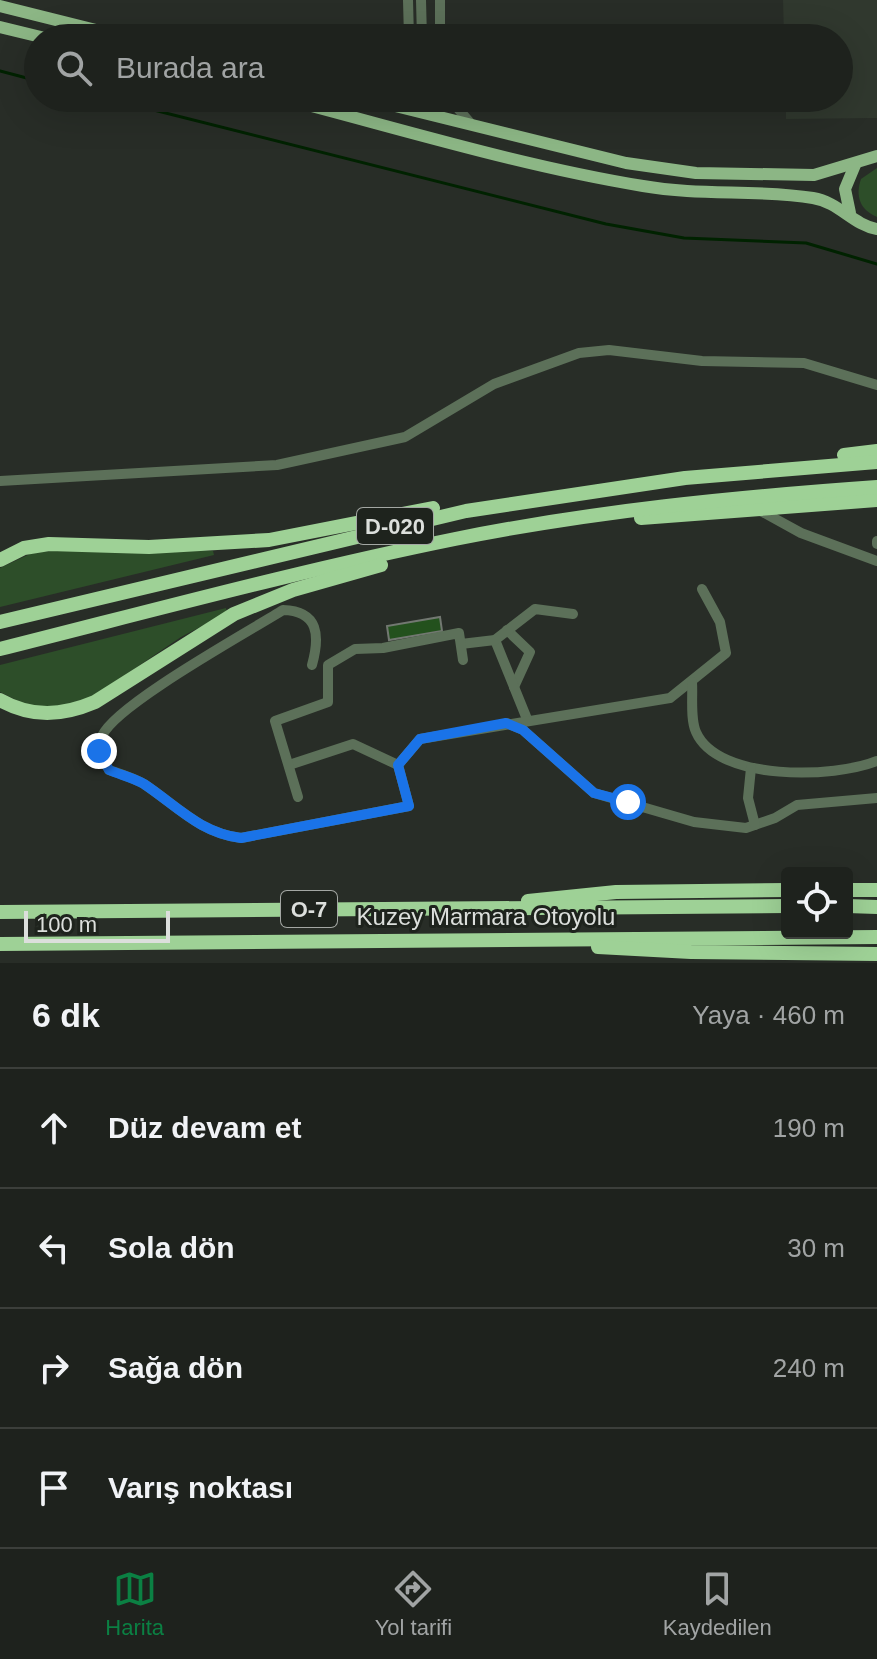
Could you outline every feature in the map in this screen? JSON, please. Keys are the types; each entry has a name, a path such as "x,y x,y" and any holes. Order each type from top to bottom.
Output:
{"highway":[{"path":"773,469 877,451"},
{"name":"D-020","path":"0,622 416,521 584,491 773,469 877,462"},
{"name":"D-020","path":"0,649 455,539 529,525 700,502 877,487"},
{"path":"0,560 24,548 49,544 149,547 269,540 456,504 584,491"},
{"path":"529,525 877,500"},
{"path":"0,700 33,713 74,711 95,702 234,614 293,590 395,561 455,539"},
{"path":"496,907 547,897 616,892 781,890"},
{"path":"853,890 877,890"},
{"name":"Kuzey Marmara Otoyolu","path":"0,912 781,906"},
{"path":"853,906 877,907"},
{"name":"Kuzey Marmara Otoyolu","path":"0,944 877,937"},
{"path":"522,939 691,952 877,954"}],"main road":[{"path":"0,6 73,24"},
{"path":"0,27 24,33"},
{"path":"338,112 617,181 706,194 811,197 850,213 864,225 877,229"},
{"path":"417,112 626,163 696,173 814,175 877,156"},
{"path":"850,213 845,189 855,165"}],"street":[{"path":"5,0 38,15"},
{"path":"408,0 409,24"},
{"path":"421,0 422,24"},
{"path":"440,0 441,24"},
{"path":"461,112 474,127"},
{"path":"0,481 291,462 405,437 494,384 579,353 609,350 702,361 804,363 877,385"},
{"path":"757,509 801,533 877,561"},
{"path":"398,765 420,739 527,719 670,698 726,653 720,622 702,589"},
{"path":"461,644 495,640 535,609 573,614"},
{"path":"289,765 353,744 398,765 409,806 241,838 218,835 186,817 142,782 109,770 99,751 102,734 129,707 283,610 300,610 316,630 312,665"},
{"path":"507,630 530,652 514,687"},
{"path":"298,797 275,721 328,702 328,665 355,649 383,648 459,633 463,660"},
{"path":"495,640 527,719"},
{"path":"692,682 696,732 712,751 751,768 811,774 877,761"},
{"path":"506,723 523,730 594,793 694,822 746,828 806,803 877,798"},
{"path":"751,768 748,798 755,825"}],"shaded area":[{"path":"783,0 877,0 877,118 786,119 786,112 853,112 853,24 784,24"}],"green space":[{"path":"877,168 877,217 860,202 859,191 861,179"},
{"path":"60,550 213,551 214,555 0,607 0,568 32,553"},
{"path":"226,608 227,613 181,637 87,701 65,709 35,709 0,692 0,665"}],"building":[{"path":"440,617 442,631 389,640 387,626"}],"waterway":[{"path":"0,71 24,77"},
{"path":"162,112 606,224 684,238 806,243 877,264"}],"route":[{"path":"99,751 109,770 142,782 186,817 218,835 241,838 409,806 398,765 420,739 506,723 523,730 594,793 628,802"}]}
